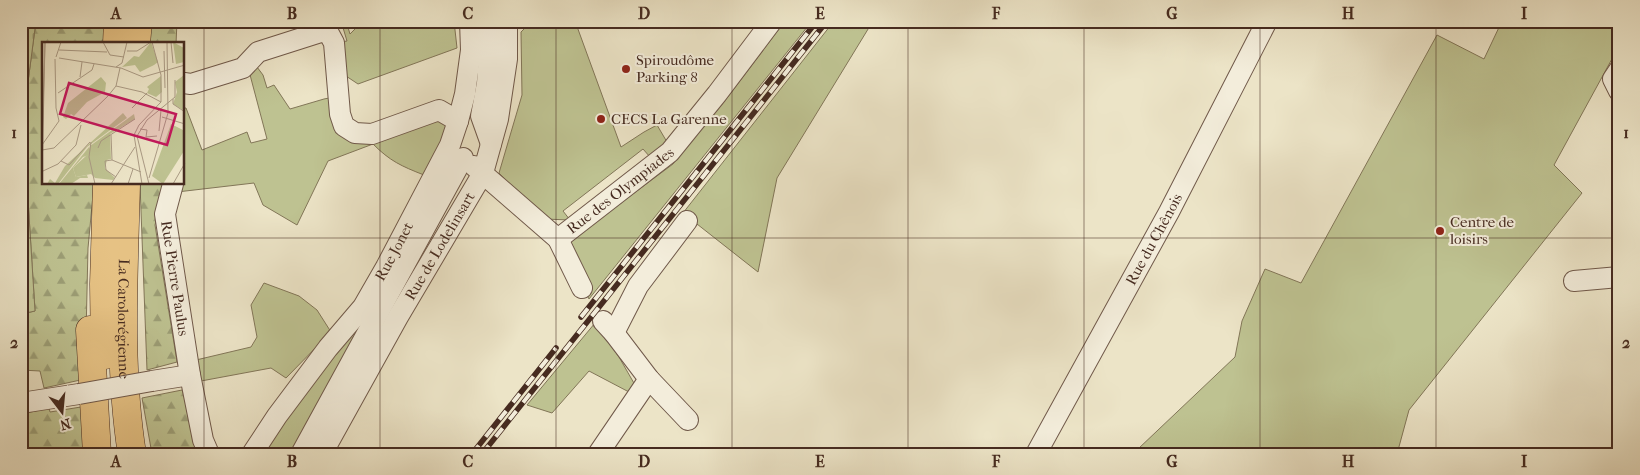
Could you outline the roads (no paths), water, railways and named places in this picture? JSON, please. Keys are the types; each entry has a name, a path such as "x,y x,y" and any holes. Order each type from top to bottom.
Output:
{"highway":[{"path":"116,42 118,21"},
{"path":"136,42 138,21"},
{"name":"La Carolorégienne","path":"107,185 104,284 106,372 128,451"},
{"name":"La Carolorégienne","path":"126,185 124,370 128,451"},
{"path":"97,454 90,321 104,284"}],"street":[{"name":"Rue Jonet","path":"252,454 277,416 328,348 363,307 456,151 458,121 465,94 471,50 470,21"},
{"path":"488,21 490,41 487,83 481,116 491,144"},
{"name":"Rue de Lodelinsart","path":"322,454 398,317 483,173 498,119 507,59 507,21"},
{"name":"Rue des Olympiades","path":"558,238 670,152 772,21"},
{"name":"Rue du Chênois","path":"1036,454 1169,212 1267,21"},
{"path":"185,83 191,84 243,68 258,52 327,30 334,43 340,114 344,126 355,133 372,134 439,110 458,121"},
{"path":"1619,70 1613,79 1619,91"},
{"path":"456,151 558,238 582,288"},
{"name":"Rue de Lodelinsart","path":"301,454 456,151"},
{"name":"Rue Pierre Paulus","path":"173,185 165,214 190,375 203,440 209,454"},
{"path":"687,221 609,327 649,379 688,420"},
{"path":"1574,281 1619,276"},
{"path":"21,403 190,375"},
{"path":"598,454 649,379"}],"railway":[{"path":"581,317 817,21"},
{"path":"482,454 827,21"},
{"path":"472,454 556,348"}],"place":[{"name":"Spiroudôme Parking 8","path":"626,69"},
{"name":"CECS La Garenne","path":"601,119"},
{"name":"Centre de loisirs","path":"1440,231"}]}
